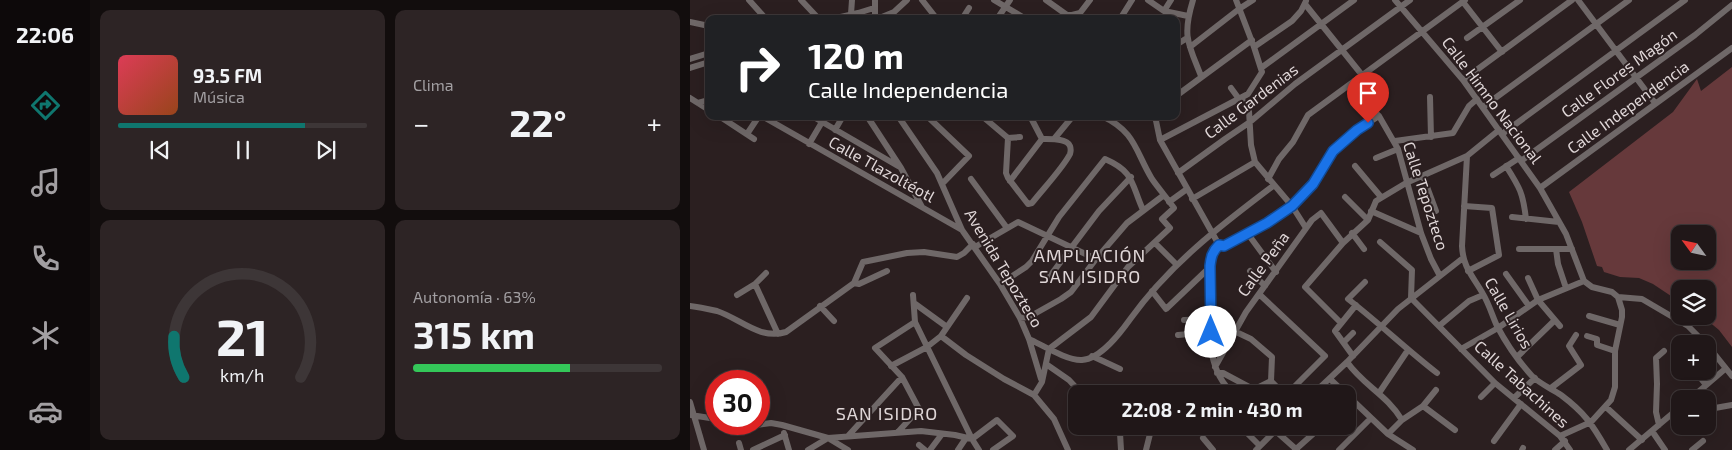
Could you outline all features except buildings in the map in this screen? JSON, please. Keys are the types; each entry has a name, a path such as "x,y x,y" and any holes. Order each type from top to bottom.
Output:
{"street":[{"path":"749,0 762,15"},
{"path":"801,0 815,15"},
{"path":"852,0 855,13 858,15"},
{"path":"874,0 875,15"},
{"path":"886,15 894,12 907,0"},
{"path":"922,0 934,15"},
{"path":"994,0 1019,15"},
{"path":"999,15 1010,0"},
{"path":"1076,15 1080,13 1090,0"},
{"path":"1123,15 1132,0"},
{"path":"1148,0 1164,11 1188,16"},
{"path":"1164,11 1171,0"},
{"path":"1193,0 1188,16 1187,38 1201,76"},
{"path":"1236,0 1261,70"},
{"path":"1190,46 1239,8 1253,0"},
{"path":"1160,140 1248,94 1261,70 1354,0"},
{"name":"Calle Himno Nacional","path":"1395,0 1463,80 1540,188 1572,249 1584,281"},
{"name":"Calle Gardenias","path":"1178,174 1250,122 1295,84 1410,0"},
{"path":"1467,38 1520,0"},
{"path":"1463,80 1572,0"},
{"path":"1578,0 1655,103"},
{"path":"1483,107 1628,0"},
{"path":"1341,323 1306,287 1352,233 1368,220 1370,211 1376,201 1406,183 1467,156 1685,0"},
{"path":"1049,1 1066,15"},
{"path":"1268,179 1293,142 1308,115 1464,1 1502,52"},
{"path":"1180,93 1201,76 1292,21 1306,2 1362,75"},
{"name":"Calle Flores Magón","path":"1493,175 1506,166 1520,160 1695,35 1732,5"},
{"path":"847,15 874,8"},
{"path":"965,15 969,8"},
{"path":"690,22 705,25"},
{"path":"1180,42 1187,38"},
{"name":"Calle Independencia","path":"1540,188 1732,48"},
{"path":"690,58 705,54"},
{"path":"690,68 705,63"},
{"name":"Calle Tepozteco","path":"1362,75 1366,80 1363,101 1379,116 1398,149 1421,233 1440,276"},
{"path":"1231,88 1249,111 1251,146 1255,162 1273,186 1292,206 1306,228"},
{"path":"1430,97 1431,137"},
{"path":"690,98 705,107"},
{"path":"1394,141 1453,133 1469,106 1477,99"},
{"path":"698,103 705,101"},
{"path":"1219,245 1224,246 1248,234 1292,206 1313,184 1333,151 1357,130 1379,116"},
{"path":"725,120 754,139"},
{"name":"Calle Tlazoltéotl","path":"747,134 757,120"},
{"name":"Calle Tlazoltéotl","path":"767,120 962,230"},
{"path":"819,120 901,168"},
{"path":"835,130 841,120"},
{"path":"870,120 901,168 922,207"},
{"name":"Avenida Tepozteco","path":"901,120 936,173 962,230 1000,284 1020,318 1030,341 1048,355"},
{"path":"931,120 970,156 942,184"},
{"path":"987,120 1008,138 1020,137"},
{"path":"1032,120 1042,139"},
{"path":"1054,139 1070,120"},
{"path":"1034,395 1042,382 1048,355 1091,317 1127,269 1170,228 1162,219 1174,208 1153,180 1132,140 1122,128 1109,120"},
{"path":"1156,120 1160,140 1219,245"},
{"path":"809,144 822,122"},
{"path":"1008,138 1006,173 1025,202 1032,203 1070,154 1071,149 1069,144 1054,139 1042,139"},
{"path":"1010,181 1042,139"},
{"path":"1376,158 1398,149"},
{"name":"Calle Lirios","path":"1467,156 1463,258 1468,271 1483,295 1498,328 1517,357 1534,378 1575,406 1591,422 1607,450"},
{"path":"1000,284 1026,267 1038,253 1046,236 1078,191 1105,159 1124,169 1131,177 1143,210"},
{"path":"1192,199 1255,162"},
{"path":"1355,166 1382,197"},
{"path":"1506,166 1521,190 1524,198 1526,219"},
{"path":"1423,176 1436,211"},
{"path":"1047,280 1093,219 1131,177"},
{"path":"972,179 1007,228"},
{"path":"1048,355 1082,360 1108,346 1152,291 1177,265 1212,232 1273,186"},
{"path":"1169,202 1187,189"},
{"path":"1020,318 1029,317 1071,292 1127,223 1164,195"},
{"path":"1344,197 1368,220"},
{"path":"1464,206 1492,208 1499,255 1468,271"},
{"path":"1370,211 1421,233"},
{"name":"Calle Peña","path":"1216,370 1234,331 1306,228 1321,213 1343,243"},
{"path":"1512,217 1559,222"},
{"path":"690,306 718,312 764,334 786,332 854,283 863,262 916,252 957,257 1018,222 1096,259"},
{"path":"1352,233 1364,249"},
{"path":"1248,234 1276,272"},
{"path":"1380,242 1412,270 1411,298"},
{"path":"1155,243 1177,265"},
{"path":"1219,245 1211,256 1210,266 1211,332 1216,370 1226,385"},
{"path":"1519,249 1572,249"},
{"path":"1556,249 1558,264 1566,288"},
{"path":"1323,385 1411,298 1463,258"},
{"path":"1152,291 1166,309 1210,266"},
{"path":"854,283 859,284 887,271"},
{"path":"1250,271 1265,286"},
{"path":"737,294 755,284 766,273"},
{"path":"1506,274 1529,306"},
{"path":"1528,278 1538,300 1560,326"},
{"path":"1461,349 1498,328 1538,300 1584,281 1592,287 1612,292 1618,297 1622,310 1615,352 1615,387 1611,400 1591,422 1563,439 1555,450"},
{"path":"1365,282 1348,299 1382,325 1408,350 1437,373"},
{"path":"755,284 778,334"},
{"path":"1259,294 1325,356 1295,385"},
{"path":"913,295 915,322 969,438 979,450"},
{"path":"1439,326 1456,310 1483,295"},
{"path":"1618,297 1642,299 1688,326 1699,335"},
{"path":"891,366 927,347 941,336 967,298"},
{"name":"Calle Tabachines","path":"1411,298 1494,383 1563,439 1570,450"},
{"path":"914,303 947,327"},
{"path":"1353,356 1335,331 1356,305"},
{"path":"820,306 834,321"},
{"path":"1589,316 1620,326"},
{"path":"1184,320 1212,319"},
{"path":"1517,357 1555,320"},
{"path":"898,432 919,409 902,377 874,348 915,322"},
{"path":"1234,331 1251,339 1272,357 1271,381"},
{"path":"1178,335 1211,332"},
{"path":"1344,342 1353,333"},
{"path":"1551,388 1581,364 1569,346 1576,335"},
{"path":"941,336 966,355 1034,395 1054,419 1068,450"},
{"path":"1587,336 1597,339 1597,345 1615,352"},
{"path":"1030,341 1042,382"},
{"path":"1379,393 1408,350"},
{"path":"1659,425 1656,412 1656,358 1664,352"},
{"path":"1048,355 1074,385"},
{"path":"1092,356 1120,369"},
{"path":"1716,357 1732,376"},
{"path":"1347,362 1361,380 1389,402 1402,420"},
{"path":"1700,390 1725,369"},
{"path":"1216,370 1251,388 1256,388 1271,381"},
{"path":"848,436 902,377"},
{"path":"1514,398 1534,378"},
{"path":"1330,379 1336,385"},
{"path":"1702,380 1706,385"},
{"path":"1271,381 1276,385"},
{"path":"1481,397 1494,383"},
{"path":"1388,434 1402,420 1423,406 1436,390"},
{"path":"690,402 692,415 704,450"},
{"path":"1356,404 1388,434 1413,450"},
{"path":"1494,441 1521,404"},
{"path":"1716,408 1732,405"},
{"path":"1423,406 1454,430"},
{"path":"1606,407 1642,440"},
{"path":"692,415 705,417"},
{"path":"1629,450 1671,415"},
{"path":"1339,450 1371,418"},
{"path":"958,450 969,438 997,420 1012,436 993,450"},
{"path":"770,423 828,438 848,450"},
{"path":"782,425 789,450"},
{"path":"812,449 828,438 898,432 921,431 969,438"},
{"path":"1652,431 1666,450"},
{"path":"930,450 942,434"},
{"path":"753,450 785,435"},
{"path":"1120,435 1121,450"},
{"path":"1146,450 1150,435"},
{"path":"1249,435 1261,446 1270,435"},
{"path":"1282,435 1296,450 1312,435"},
{"path":"1203,438 1213,450"},
{"path":"1692,450 1703,441"}],"shaded area":[{"path":"1732,67 1732,347 1713,325 1716,325 1716,280 1671,280 1671,296 1653,284 1639,278 1620,277 1604,272 1602,267 1597,266 1582,222 1569,192 1673,112 1697,79 1701,91"}],"district":[{"name":"AMPLIACIÓN SAN ISIDRO","path":"1090,266"},
{"name":"SAN ISIDRO","path":"887,414"}],"route":[{"path":"1211,332 1210,266 1214,250 1219,245 1224,246 1248,234 1292,206 1313,184 1333,151 1368,123"}]}
